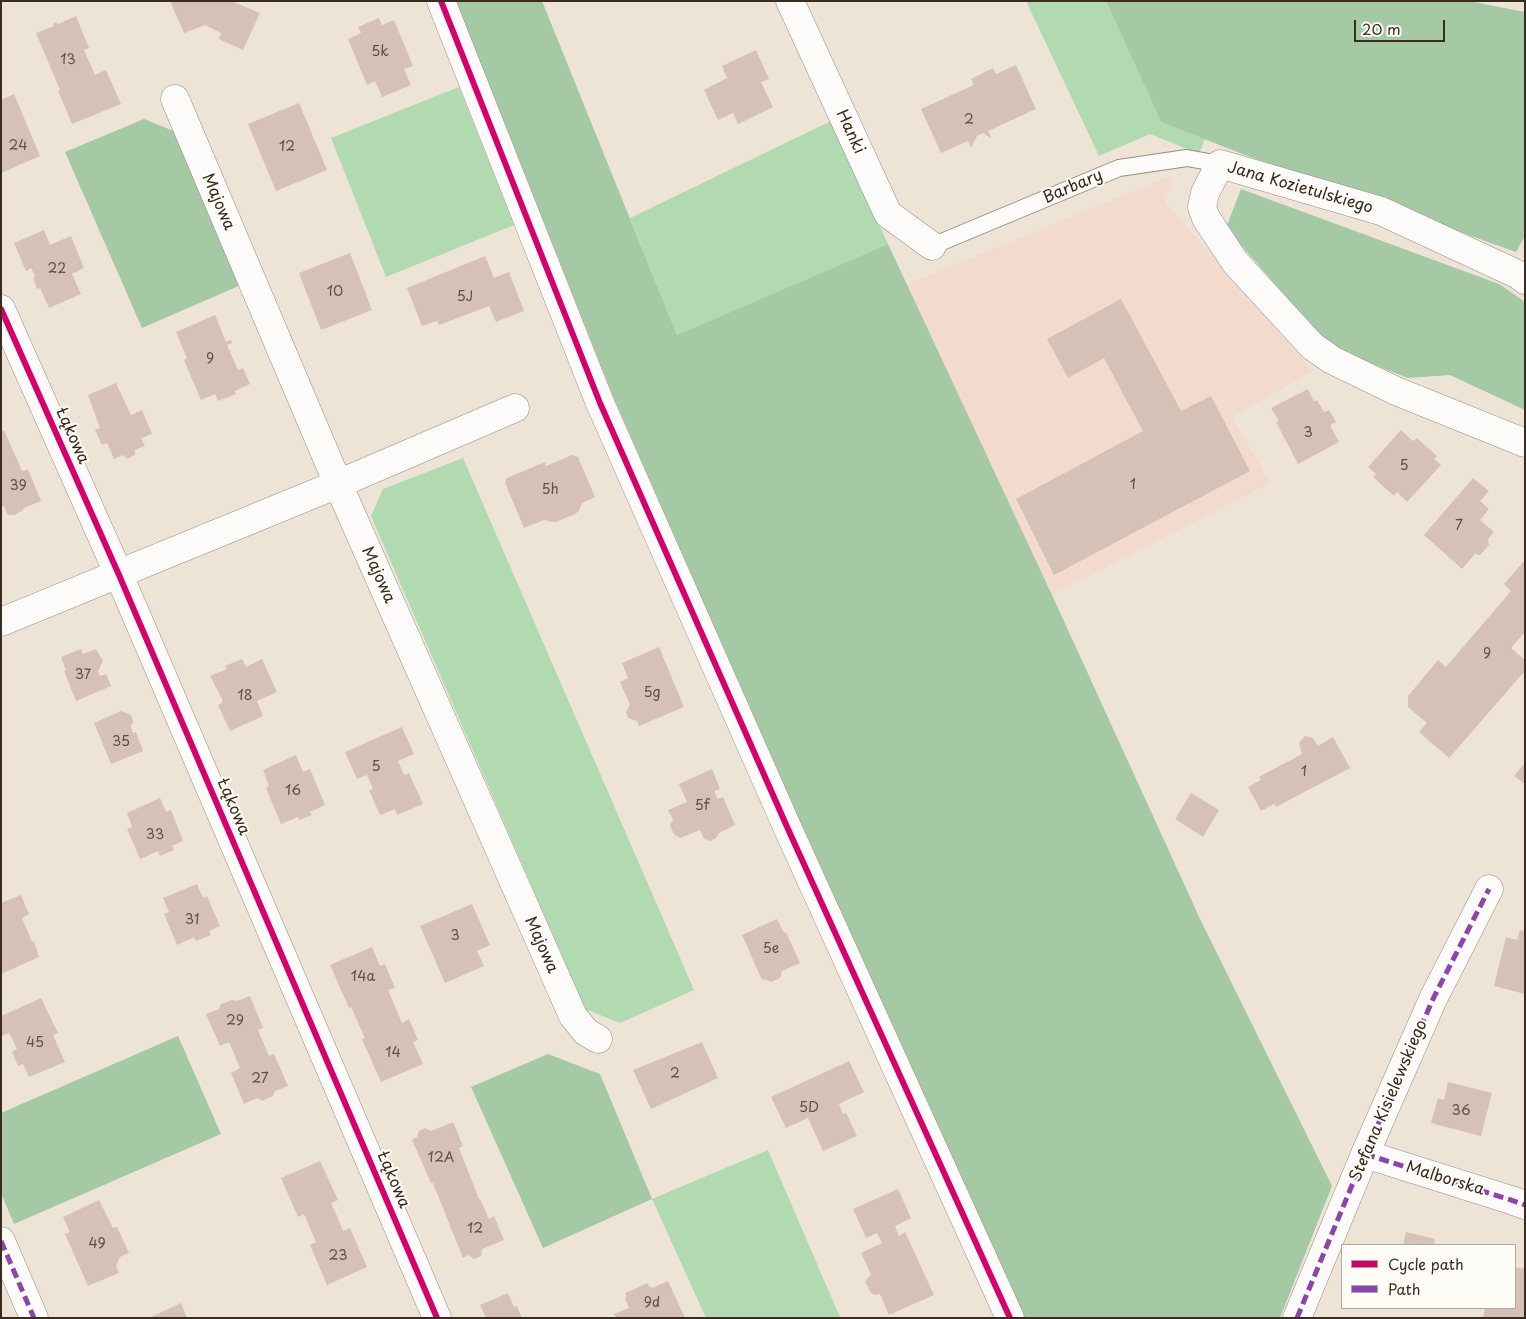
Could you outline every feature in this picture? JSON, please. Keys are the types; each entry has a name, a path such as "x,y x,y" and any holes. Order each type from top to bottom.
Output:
{"street":[{"path":"441,1 600,403 784,820 1010,1318"},
{"name":"Hanki","path":"790,1 888,214 932,246"},
{"name":"Majowa","path":"175,99 338,484 572,1016 586,1032 598,1039"},
{"name":"Jana Kozietulskiego","path":"1525,280 1381,211 1220,164 1204,193 1202,207 1206,218 1235,262 1312,346 1332,360 1396,392 1525,444"},
{"name":"Łąkowa","path":"1,309 118,575 437,1318"},
{"path":"1,622 338,484 516,408"},
{"name":"Stefana Kisielewskiego","path":"1297,1318 1365,1154 1433,999 1489,889"},
{"name":"Malborska","path":"1365,1154 1525,1205"},
{"path":"1,1241 34,1318"}],"lane":[{"name":"Barbary","path":"932,246 1119,168 1187,158 1220,164"}],"shaded area":[{"path":"1173,175 1165,202 1313,371 1232,417 1270,483 1052,595 906,285"}],"green space":[{"path":"456,1 542,1 677,335 888,244 1052,595 1201,921 1332,1186 1280,1318 1024,1318 811,849 613,396"},
{"path":"1026,1 1106,1 1161,122 1205,139 1199,154 1150,134 1099,156"},
{"path":"1106,1 1469,1 1525,12 1525,236 1516,252 1245,155 1161,122"},
{"path":"459,87 514,225 386,277 331,138"},
{"path":"144,119 176,132 241,285 142,328 65,152"},
{"path":"831,121 888,244 677,335 630,218"},
{"path":"1241,189 1499,284 1525,302 1525,410 1450,375 1408,378 1331,348 1226,228"},
{"path":"463,458 694,990 620,1023 585,1009 371,516 383,489"},
{"path":"178,1036 221,1134 14,1224 1,1193 1,1113"},
{"path":"548,1054 600,1074 652,1199 543,1248 471,1087"},
{"path":"768,1150 841,1318 706,1318 652,1199"}],"building":[{"path":"170,1 231,1 260,13 243,50 219,39 221,33 205,25 184,33"},
{"path":"76,16 89,48 84,50 95,75 106,70 121,104 72,124 36,33 54,26 53,24 57,22 58,24"},
{"path":"379,18 382,25 394,20 413,66 404,69 411,85 382,97 375,81 367,85 348,39 361,33 358,27"},
{"path":"756,50 769,79 761,82 773,107 738,124 733,113 718,120 704,90 727,78 722,66"},
{"path":"1016,65 1036,109 988,131 992,139 983,133 977,136 971,148 968,141 941,153 921,109 974,85 971,79 993,68 996,74"},
{"path":"14,94 40,156 1,173 1,100"},
{"path":"299,103 327,170 276,191 248,124"},
{"path":"44,230 50,245 71,236 84,268 72,274 81,294 49,308 40,288 37,289 33,278 35,276 31,268 26,271 14,243"},
{"path":"350,253 372,310 321,330 299,273"},
{"path":"485,256 494,278 509,272 524,311 496,322 489,306 439,325 437,321 422,326 407,288"},
{"path":"1121,299 1181,411 1211,396 1250,471 1054,575 1016,499 1143,431 1104,358 1068,378 1047,339"},
{"path":"215,315 226,342 231,340 232,343 227,345 238,370 243,368 250,384 235,391 236,394 218,401 215,394 201,400 184,360 187,358 176,332"},
{"path":"116,383 131,415 142,410 152,434 141,438 145,446 135,450 135,455 127,459 123,455 114,459 107,443 102,445 95,430 100,428 88,395"},
{"path":"1308,389 1314,402 1317,400 1324,412 1329,410 1336,422 1330,425 1339,442 1298,464 1276,422 1279,421 1271,408"},
{"path":"4,430 22,471 28,469 41,501 24,508 14,515 8,515 4,506 1,507 1,432"},
{"path":"1401,430 1413,441 1417,438 1437,456 1434,459 1441,465 1407,502 1397,492 1394,496 1373,477 1376,474 1368,467"},
{"path":"572,455 578,457 595,497 582,503 579,511 575,514 556,522 544,520 524,528 505,483 507,478 545,462 546,466"},
{"path":"1473,478 1489,491 1480,501 1489,509 1480,520 1494,532 1488,539 1489,545 1480,555 1475,554 1462,569 1424,535"},
{"path":"1525,560 1525,632 1511,648 1525,660 1525,671 1449,758 1419,732 1427,723 1408,707 1408,696 1438,660 1446,667 1511,591 1504,584"},
{"path":"659,647 684,707 639,726 637,721 628,718 626,712 630,705 620,682 628,678 622,663"},
{"path":"81,649 83,654 96,649 103,661 98,671 100,676 106,674 111,686 76,701 64,671 66,670 61,657"},
{"path":"242,659 246,667 262,659 277,692 257,701 263,716 230,731 218,705 222,703 222,699 210,676 227,669 225,666"},
{"path":"121,711 131,715 133,721 132,725 130,725 133,733 136,732 143,751 111,764 94,723"},
{"path":"402,727 414,754 398,761 404,775 409,773 423,804 397,815 395,809 380,815 369,790 373,789 367,775 357,779 345,752"},
{"path":"1305,736 1313,738 1318,746 1333,737 1350,768 1276,807 1274,804 1261,811 1248,787 1261,780 1259,777 1302,754 1299,743"},
{"path":"296,755 303,772 310,769 325,805 310,812 312,815 299,820 298,817 281,824 266,788 269,786 263,770"},
{"path":"1525,763 1525,784 1514,776"},
{"path":"712,769 720,789 714,791 718,799 723,797 735,825 719,833 716,838 710,841 704,839 700,830 680,838 674,834 670,826 673,819 668,810 687,802 679,784"},
{"path":"1191,793 1219,810 1203,837 1175,819"},
{"path":"160,798 166,812 171,810 183,841 172,846 174,850 160,856 158,851 140,859 127,829 132,827 127,813"},
{"path":"197,884 203,898 207,896 220,926 209,931 211,935 196,941 194,937 177,945 164,914 169,912 163,898"},
{"path":"21,895 29,914 22,918 32,942 34,941 39,957 1,974 1,903"},
{"path":"472,904 490,945 477,951 484,966 445,983 420,926"},
{"path":"777,919 784,933 786,932 800,963 782,971 780,978 771,982 765,979 762,980 742,935"},
{"path":"1520,930 1525,931 1525,994 1494,986 1506,937 1517,940"},
{"path":"372,947 380,966 385,964 395,988 388,990 402,1023 409,1019 418,1040 413,1042 423,1064 381,1082 362,1039 365,1038 330,965"},
{"path":"250,996 263,1028 258,1030 269,1056 274,1054 288,1086 275,1091 273,1096 262,1101 257,1098 244,1104 231,1073 240,1068 229,1042 220,1046 206,1014 219,1009 221,1004"},
{"path":"41,998 58,1033 53,1035 65,1062 29,1077 23,1064 18,1066 12,1052 17,1049 9,1033 1,1036 1,1016"},
{"path":"702,1042 718,1078 651,1109 633,1070"},
{"path":"849,1061 864,1092 839,1104 843,1114 846,1113 857,1136 823,1151 808,1118 786,1128 771,1097"},
{"path":"1448,1082 1492,1093 1481,1136 1431,1123 1438,1098 1444,1100"},
{"path":"453,1122 463,1146 459,1148 479,1199 489,1219 494,1216 504,1240 482,1249 481,1256 474,1259 468,1255 463,1258 433,1183 431,1183 412,1140 417,1137 419,1131 425,1128 431,1131"},
{"path":"320,1161 338,1200 331,1203 343,1231 350,1228 367,1267 327,1285 310,1245 316,1242 304,1214 298,1217 281,1178"},
{"path":"898,1189 911,1218 895,1226 899,1236 905,1232 934,1295 889,1315 880,1294 871,1293 865,1282 871,1274 861,1253 882,1243 877,1233 866,1238 853,1209"},
{"path":"99,1200 113,1228 117,1227 129,1253 120,1257 116,1266 119,1273 88,1286 65,1234 70,1232 63,1217"},
{"path":"1406,1232 1435,1239 1434,1244 1403,1244"},
{"path":"1516,1267 1525,1269 1525,1318 1483,1318 1485,1309 1516,1309"},
{"path":"668,1281 685,1318 616,1318 614,1314 629,1308 625,1293 648,1283 649,1287 651,1286 652,1288"},
{"path":"508,1293 514,1307 517,1306 522,1318 486,1318 480,1305"},
{"path":"181,1303 187,1318 149,1318"}],"marked path":[{"path":"1297,1318 1365,1154 1433,999 1489,889"},
{"path":"1365,1154 1525,1205"},
{"path":"1,1241 34,1318"}],"cycle path":[{"path":"441,1 600,403 788,829 1010,1318"},
{"path":"1,309 119,575 437,1318"}]}
